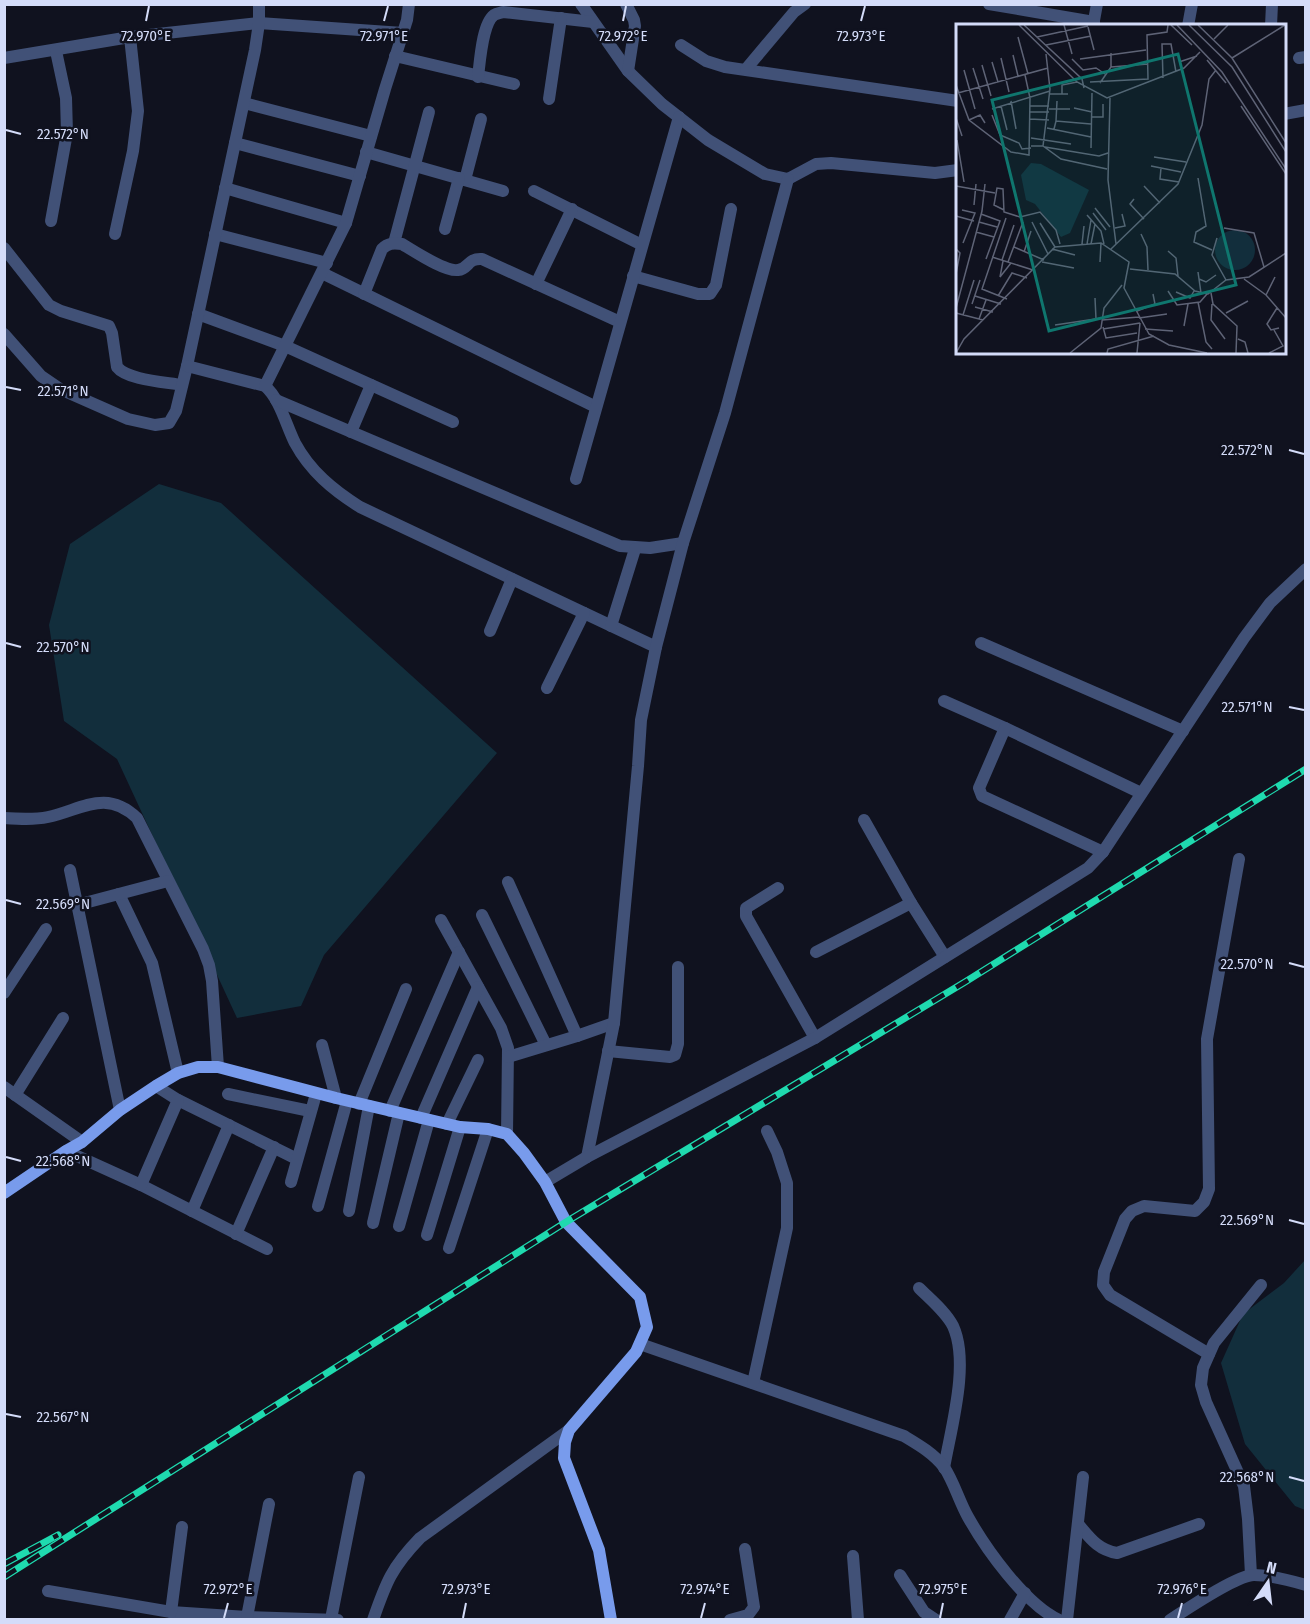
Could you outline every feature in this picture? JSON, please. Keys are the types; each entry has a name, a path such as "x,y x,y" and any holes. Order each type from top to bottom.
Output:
{"street":[{"path":"4,334 41,376 60,389 128,419 155,425 169,423 176,411 187,366 244,102 259,23 259,4"},
{"path":"265,386 346,223 403,33 409,4"},
{"path":"581,4 628,71 662,104 708,140 765,174 788,179 816,164 935,173 956,170"},
{"path":"626,4 635,26 628,71"},
{"path":"746,69 790,8 805,4"},
{"path":"989,4 1094,24 1096,4"},
{"path":"1188,24 1192,4"},
{"path":"1271,24 1272,4"},
{"path":"478,76 485,31 494,15 503,12 593,22"},
{"path":"549,99 561,18"},
{"path":"4,58 130,37 259,23 403,33"},
{"path":"115,234 133,151 138,111 130,37"},
{"path":"681,45 706,61 725,67 956,100"},
{"path":"51,221 67,133 66,98 56,51"},
{"path":"395,56 514,84"},
{"path":"244,102 371,136"},
{"path":"1286,114 1305,110"},
{"path":"394,243 429,112"},
{"path":"576,479 678,117"},
{"path":"445,229 481,119"},
{"path":"235,143 360,176"},
{"path":"366,152 503,190"},
{"path":"587,1157 614,1023 638,766 639,733 656,647 683,543 725,413 788,179"},
{"path":"225,188 346,223"},
{"path":"534,191 642,245"},
{"path":"633,276 698,294 710,294 716,285 731,209"},
{"path":"536,284 572,210"},
{"path":"215,234 324,268 364,294 596,407"},
{"path":"364,294 382,249 387,244 394,243 402,244 456,271 475,258 482,259 620,322"},
{"path":"4,248 49,305 109,326 120,372 182,385"},
{"path":"198,314 285,346 453,422"},
{"path":"187,366 265,386 273,392 296,444 311,468 339,494 360,507 656,647"},
{"path":"351,432 371,385"},
{"path":"276,400 620,546 635,549 683,543"},
{"path":"611,626 635,549"},
{"path":"545,1182 587,1157 815,1038 1088,868 1103,852 1244,638 1270,603 1305,569"},
{"path":"490,631 512,579"},
{"path":"548,688 584,613"},
{"path":"981,644 1182,731"},
{"path":"944,701 1141,793"},
{"path":"1005,728 979,788 982,796 1103,852"},
{"path":"4,818 48,817 86,804 102,803 128,809 137,818 209,965 218,1067"},
{"path":"864,820 945,957"},
{"path":"1209,1354 1110,1295 1103,1285 1104,1272 1125,1219 1132,1211 1144,1206 1195,1211 1204,1202 1209,1189 1207,1039 1239,859"},
{"path":"70,870 120,1110"},
{"path":"77,905 168,881"},
{"path":"508,882 577,1036"},
{"path":"778,888 746,908 746,916 815,1038"},
{"path":"119,894 152,963 178,1073"},
{"path":"816,952 911,903"},
{"path":"482,915 546,1045"},
{"path":"441,920 501,1028 508,1048 507,1134"},
{"path":"4,993 46,929"},
{"path":"373,1222 395,1112 459,952"},
{"path":"608,1051 670,1057 675,1055 678,1044 678,968"},
{"path":"399,1226 425,1119 478,987"},
{"path":"318,1206 353,1102 406,989"},
{"path":"15,1095 63,1018"},
{"path":"508,1057 614,1023"},
{"path":"322,1045 353,1102 349,1211"},
{"path":"447,1124 478,1060"},
{"path":"4,1193 66,1150 82,1142 120,1110 156,1086 178,1073 198,1067 218,1067 316,1094 460,1127 488,1129 507,1134 524,1153 545,1182 566,1222 640,1297 646,1327 636,1352 569,1430 420,1538 401,1558 387,1581 373,1620"},
{"path":"156,1086 178,1100 297,1159"},
{"path":"4,1088 82,1142"},
{"path":"228,1094 310,1111"},
{"path":"291,1182 316,1094"},
{"path":"141,1185 178,1100"},
{"path":"192,1211 229,1125"},
{"path":"427,1235 460,1127"},
{"path":"448,1248 488,1129"},
{"path":"753,1383 787,1228 789,1206 787,1183 767,1131"},
{"path":"236,1234 274,1147"},
{"path":"66,1150 141,1185 267,1250"},
{"path":"1251,1575 1244,1486 1206,1402 1201,1385 1203,1368 1214,1343 1261,1285"},
{"path":"919,1288 952,1324 960,1346 961,1365 944,1468"},
{"path":"640,1344 904,1436 928,1450 944,1468 968,1518 1000,1564 1025,1593 1059,1620"},
{"path":"569,1430 564,1442 564,1458 599,1550 611,1620"},
{"path":"331,1619 359,1477"},
{"path":"1067,1620 1083,1477"},
{"path":"247,1617 269,1504"},
{"path":"1078,1524 1098,1547 1117,1553 1199,1524"},
{"path":"171,1611 182,1527"},
{"path":"730,1620 748,1616 754,1607 745,1549"},
{"path":"853,1556 858,1620"},
{"path":"900,1575 924,1612 936,1620"},
{"path":"1170,1620 1230,1584 1251,1575 1305,1585"},
{"path":"48,1591 171,1611 247,1617 338,1620"},
{"path":"1010,1620 1025,1593"}],"water":[{"path":"159,484 221,503 497,753 324,955 301,1006 237,1018 117,759 64,721 49,625 70,544"},
{"path":"1305,1260 1305,1510 1295,1506 1245,1444 1221,1363 1243,1314 1284,1283"}],"railway":[{"path":"4,1577 566,1222 965,982 1306,769"},
{"path":"4,1564 58,1535"}]}
